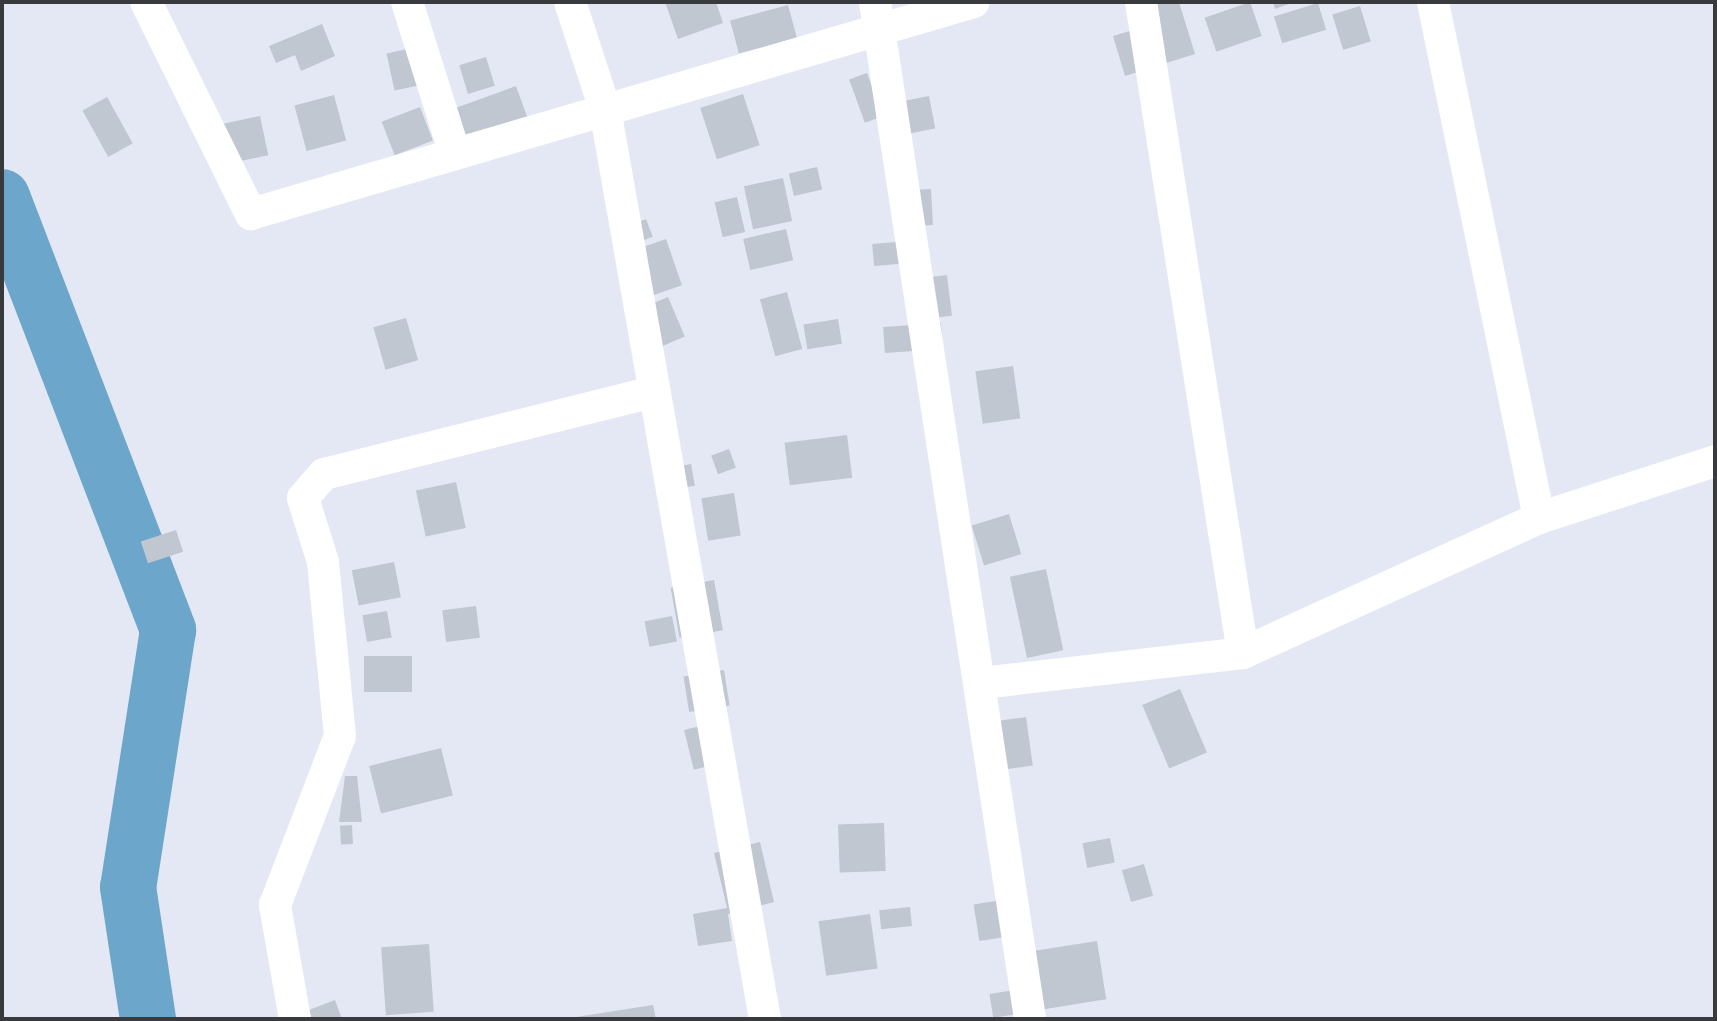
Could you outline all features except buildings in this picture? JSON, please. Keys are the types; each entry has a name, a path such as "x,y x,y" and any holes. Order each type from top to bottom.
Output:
{"street":[{"path":"146,2 251,214 605,109 880,14 974,2"},
{"path":"407,2 455,154"},
{"path":"570,2 605,109 650,393 765,1019"},
{"path":"1141,2 1243,653"},
{"path":"1433,2 1539,518"},
{"path":"880,14 1030,1019"},
{"path":"295,1019 275,905 340,736 323,562 303,498 324,474 650,393"},
{"path":"981,683 1243,653 1539,518 1715,461"}],"waterway":[{"path":"2,197 168,630 128,887 148,1019"}]}
